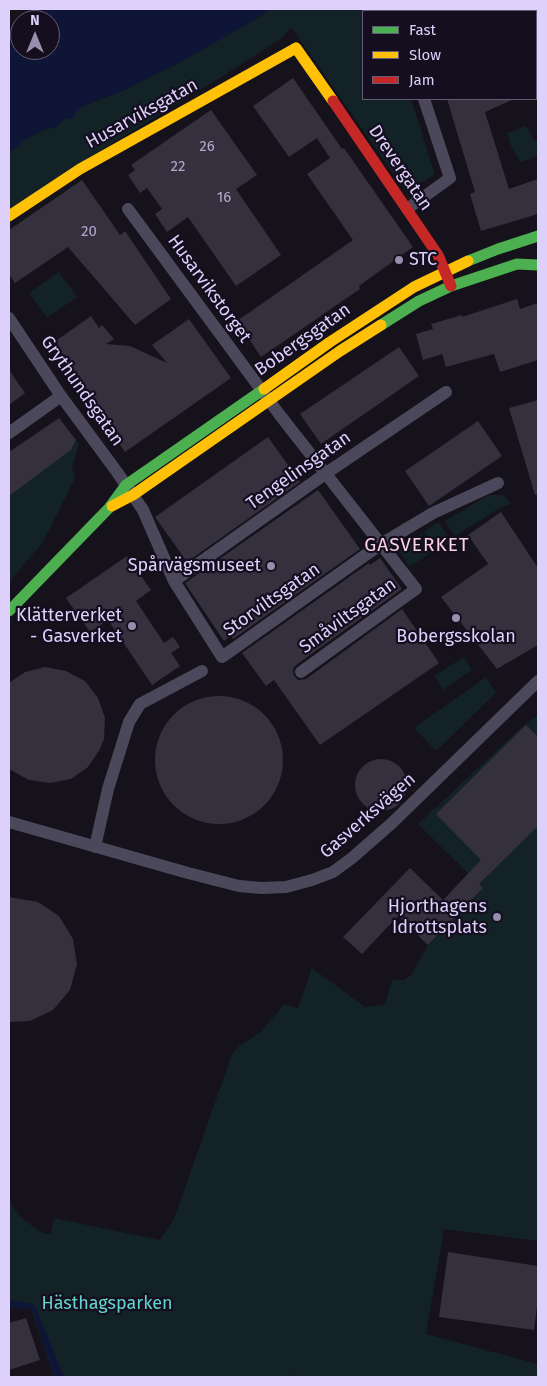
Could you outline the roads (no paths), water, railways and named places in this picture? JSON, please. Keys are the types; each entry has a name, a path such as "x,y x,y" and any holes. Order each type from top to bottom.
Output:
{"street":[{"name":"Drevergatan","path":"296,48 438,255 451,286"},
{"name":"Husarviksgatan","path":"9,216 80,169 296,48"},
{"path":"407,209 450,178 424,100"},
{"name":"Husarvikstorget","path":"128,209 192,298 416,589"},
{"name":"Bobergsgatan","path":"266,395 330,342 414,287 498,249 538,236"},
{"name":"Bobergsgatan","path":"9,611 109,508 129,490 266,395 419,301 451,286 517,264 538,265"},
{"name":"Grythundsgatan","path":"9,318 61,396 129,490"},
{"name":"Tengelinsgatan","path":"174,581 446,392"},
{"path":"9,433 61,396"},
{"path":"381,544 433,513 498,483"},
{"name":"Storviltsgatan","path":"129,490 143,510 174,581 222,656 381,544"},
{"name":"Småviltsgatan","path":"301,672 416,589"},
{"path":"95,847 108,789 129,722 140,704 202,671"},
{"name":"Gasverksvägen","path":"9,822 239,886 261,888 286,887 333,872 392,823 538,681"}],"water":[{"path":"271,9 173,66 118,93 81,107 73,118 64,119 56,127 43,130 29,137 9,151 9,29 10,60 60,60 60,10 47,10"},
{"path":"9,1300 33,1304 36,1307 64,1377 55,1377 32,1309 9,1307"}],"place":[{"name":"STC","path":"399,260"},
{"name":"Spårvägsmuseet","path":"271,566"},
{"name":"Bobergsskolan","path":"456,618"},
{"name":"Klätterverket - Gasverket","path":"132,626"},
{"name":"Hjorthagens Idrottsplats","path":"497,917"}],"district":[{"name":"GASVERKET","path":"417,546"}],"park label":[{"name":"Hästhagsparken","path":"107,1304"}]}
